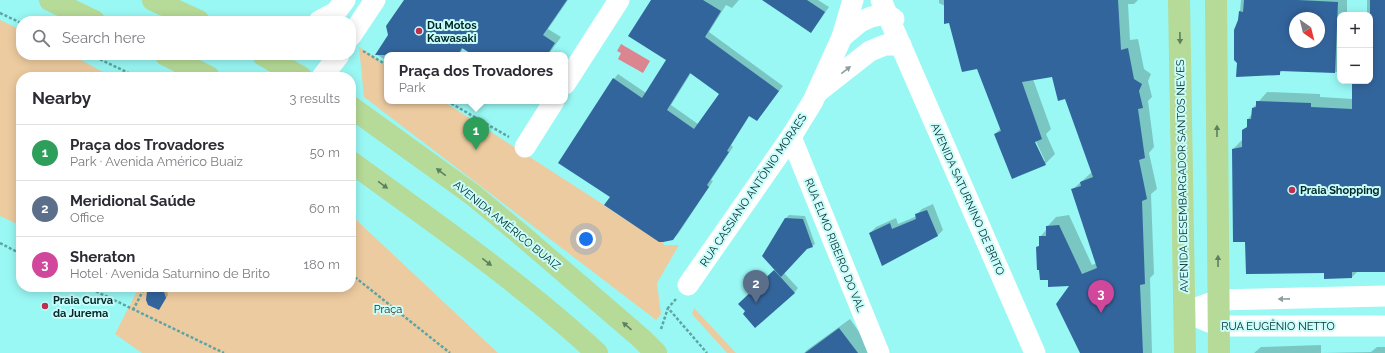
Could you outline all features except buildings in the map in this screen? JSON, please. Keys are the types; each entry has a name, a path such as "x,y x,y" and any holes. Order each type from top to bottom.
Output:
{"main road":[{"path":"50,0 84,16"},
{"path":"153,0 188,16"},
{"name":"AVENIDA DESEMBARGADOR SANTOS NEVES","path":"1179,0 1185,353"},
{"path":"1216,0 1218,300 1220,353"},
{"path":"176,60 199,72"},
{"path":"177,60 204,72"},
{"path":"272,60 292,72"},
{"name":"AVENIDA AMÉRICO BUAIZ","path":"356,111 473,195 619,319 656,353"},
{"path":"356,166 460,241 569,327 598,353"}],"street":[{"path":"328,16 336,12 345,0"},
{"path":"356,34 375,0"},
{"path":"568,79 618,0"},
{"name":"RUA CASSIANO ANTÔNIO MORAES","path":"688,285 791,137 816,94 842,37 853,0"},
{"path":"842,37 860,22 888,8"},
{"name":"AVENIDA SATURNINO DE BRITO","path":"888,8 900,45 1035,353"},
{"name":"RUA CASSIANO ANTÔNIO MORAES","path":"816,94 870,51 884,45 900,45"},
{"path":"326,72 337,60"},
{"path":"525,147 552,104"},
{"name":"RUA ELMO RIBEIRO DO VAL","path":"791,137 879,353"},
{"path":"1185,312 1218,300 1385,296"},
{"path":"1359,326 1360,297"},
{"name":"RUA EUGÊNIO NETTO","path":"1185,312 1219,326 1385,326"}],"path":[{"path":"0,13 16,21"},
{"path":"356,50 384,64"},
{"path":"101,60 127,72"},
{"path":"453,104 525,147"},
{"path":"0,243 16,251"},
{"path":"356,278 450,353"},
{"path":"688,285 668,308 707,353"},
{"path":"97,292 224,353"},
{"path":"133,310 142,292"}],"green space":[{"path":"0,20 16,28 16,60 81,60 104,72 16,72 16,224 0,216"},
{"path":"359,47 384,63 384,104 448,104 618,215 663,242 664,245 679,245 657,283 661,314 656,320 364,97"},
{"name":"Praça","path":"356,220 498,353 142,353 115,334 136,292 356,292"},
{"path":"694,308 736,353 727,353 692,314"}],"shaded area":[{"path":"621,44 650,61 643,73 618,59 621,53 617,51"}],"place":[{"name":"Du Motos Kawasaki","path":"419,31"},
{"name":"Praça dos Trovadores","path":"476,150"},
{"name":"Praia Shopping","path":"1292,190"},
{"name":"Meridional Saúde","path":"756,303"},
{"name":"Praia Curva da Jurema","path":"45,306"},
{"name":"Sheraton","path":"1101,313"}]}
